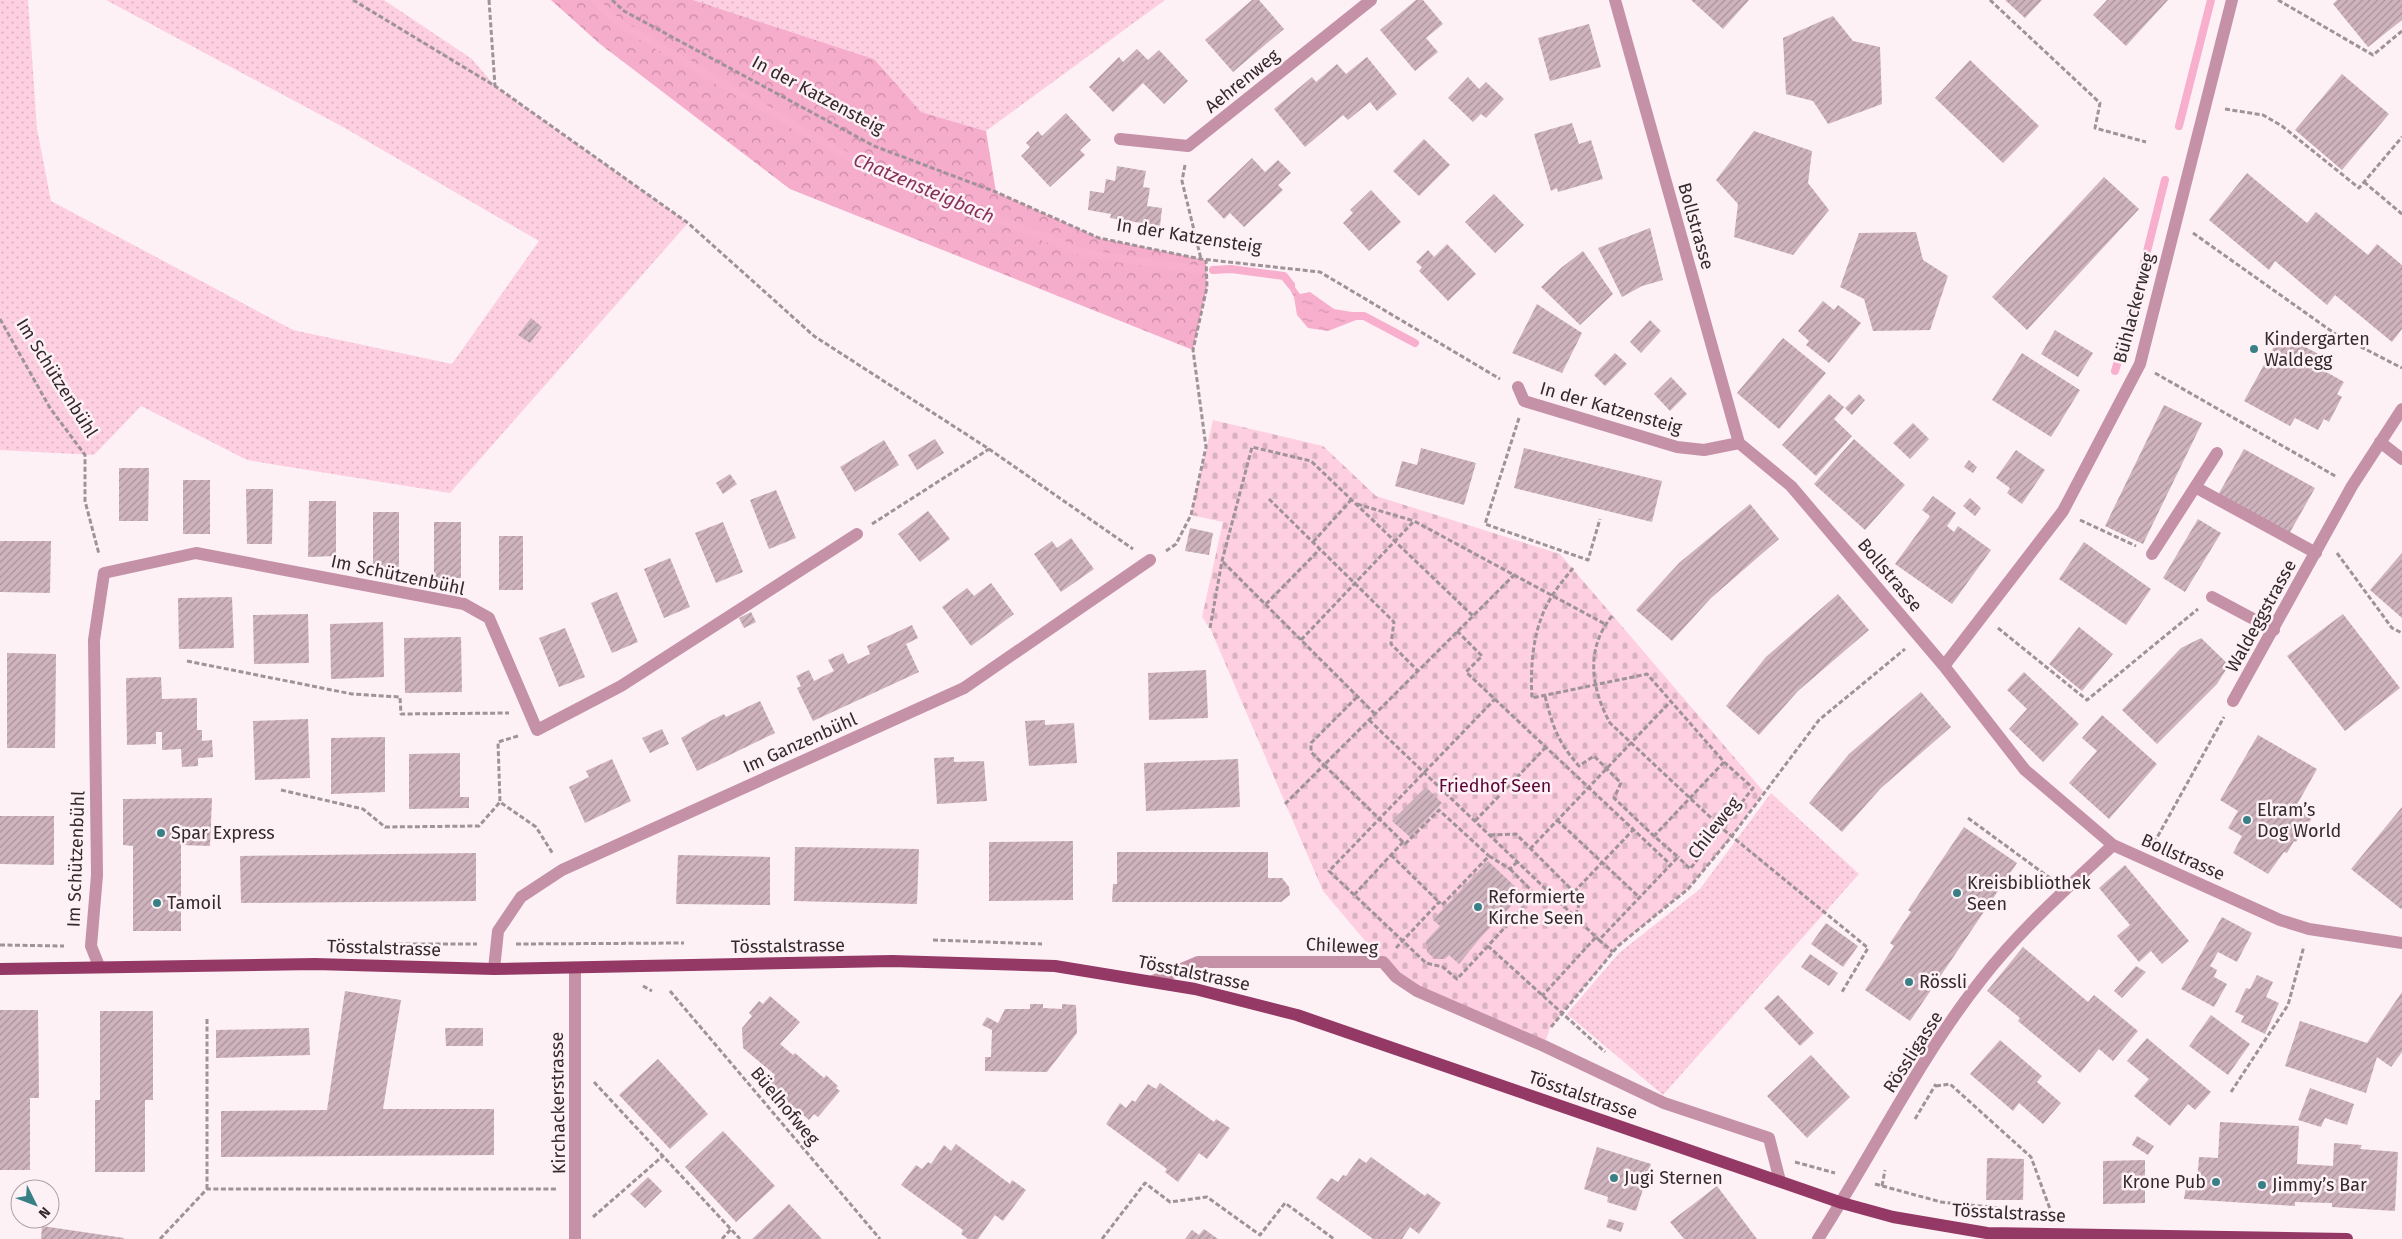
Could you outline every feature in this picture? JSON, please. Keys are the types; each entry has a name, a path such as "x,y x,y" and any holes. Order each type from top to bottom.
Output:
{"main road":[{"name":"Tösstalstrasse","path":"0,969 315,964 494,969 892,961 1054,966 1153,981 1224,996 1297,1015 1780,1182 1842,1203 1893,1217 1987,1233 2347,1239"}],"street":[{"name":"Aehrenweg","path":"1120,140 1188,146 1371,0"},
{"name":"Bühlackerweg","path":"1944,666 2063,511 2140,364 2207,106 2232,0"},
{"name":"Bollstrasse","path":"1619,3 1739,443 1791,486 1944,666 2025,770 2113,845 2280,920 2309,929 2402,943"},
{"name":"In der Katzensteig","path":"1518,388 1524,401 1677,447 1704,450 1739,443"},
{"name":"Waldeggstrasse","path":"2233,701 2352,486 2402,409"},
{"path":"2380,442 2402,459"},
{"path":"2152,554 2217,453"},
{"path":"2195,487 2316,554"},
{"path":"537,730 621,686 857,534"},
{"name":"Im Schützenbühl","path":"98,966 91,946 97,875 94,640 104,573 196,553 464,604 489,618 537,730"},
{"name":"Im Ganzenbühl","path":"494,969 498,932 521,897 562,870 964,688 1150,560"},
{"path":"2212,597 2274,630"},
{"name":"Rössligasse","path":"1818,1239 1842,1203 1925,1062 1980,981 2027,927 2113,845"},
{"name":"Chileweg","path":"1153,981 1198,962 1383,962 1396,977 1417,991 1544,1046 1664,1103 1769,1138 1780,1182"},
{"name":"Kirchackerstrasse","path":"575,968 577,1189 575,1239"}],"path":[{"path":"353,0 495,86 688,223 814,336 989,449 1150,560 1176,544 1191,515 1206,447 1193,350 1206,286 1206,260"},
{"path":"489,0 495,86"},
{"name":"In der Katzensteig","path":"612,0 624,11 874,146 996,192 1099,238 1206,260 1320,272 1488,373 1518,388"},
{"path":"1990,0 2100,103 2096,128 2146,142"},
{"path":"2278,0 2373,55 2402,31"},
{"path":"2207,106 2263,115 2282,126 2359,188 2402,137"},
{"path":"1182,181 1201,259"},
{"path":"2364,182 2402,214"},
{"path":"2176,220 2334,333 2402,368"},
{"name":"Im Schützenbühl","path":"0,319 50,408 85,455 85,501 104,573"},
{"path":"2140,364 2339,478"},
{"path":"1524,401 1485,524 1588,560 1600,519"},
{"path":"1210,628 1222,561 1252,447 1311,461 1472,616"},
{"path":"857,534 989,449"},
{"path":"1269,499 1394,622 1391,644 1418,671"},
{"path":"1313,542 1351,500"},
{"path":"1355,504 1414,521 1605,624"},
{"path":"2063,511 2152,554"},
{"path":"1301,640 1414,521"},
{"path":"1266,604 1320,549"},
{"path":"2337,553 2392,628 2402,633"},
{"path":"1222,561 1375,714"},
{"path":"1545,696 1554,731 1565,749 1579,766 1594,756 1621,783 1614,798 1690,869 1753,788 1724,762 1647,674 1532,698 1533,647 1543,612 1552,596 1573,568"},
{"path":"1285,804 1514,575"},
{"path":"1984,616 2088,700 2212,597"},
{"path":"1612,616 1605,624 1597,642 1594,661 1594,686 1599,704 1610,723 1722,829 1868,948 1842,992"},
{"path":"1457,631 1482,656 1466,672 1671,865"},
{"name":"Chileweg","path":"1544,1046 1550,1028 1612,952 1688,889 1732,836 1819,720 1919,637"},
{"path":"187,661 352,694 400,697 401,714 530,713"},
{"path":"1358,696 1311,743 1311,752 1404,842"},
{"path":"1354,895 1404,842 1405,844 1439,810 1489,856 1510,869 1535,894 1458,979 1443,967 1426,962 1404,940 1354,895 1329,871 1495,699"},
{"name":"Waldeggstrasse","path":"2154,842 2233,701"},
{"path":"1530,849 1670,702"},
{"path":"1369,720 1612,952"},
{"path":"281,790 363,808 385,827 479,826 500,802 498,742 537,730"},
{"path":"1475,821 1546,747"},
{"path":"1654,836 1724,762"},
{"path":"500,802 536,827 562,870"},
{"path":"1968,818 2066,890"},
{"path":"1557,820 1639,897"},
{"path":"1574,892 1633,830"},
{"path":"1490,836 1516,834 1574,892 1579,904 1575,918"},
{"path":"1391,855 1442,905 1489,856"},
{"path":"1542,996 1678,858"},
{"path":"1510,869 1517,862"},
{"path":"1383,962 1439,902"},
{"path":"2231,1092 2288,1005 2309,929"},
{"path":"928,940 1046,944"},
{"path":"376,944 694,943"},
{"path":"0,945 91,946"},
{"path":"1488,946 1561,1014 1612,1058"},
{"name":"Büelhofweg","path":"670,991 880,1239"},
{"path":"160,1239 207,1189 207,1019"},
{"path":"593,1081 664,1154 740,1239"},
{"path":"1936,1086 1950,1084 2032,1157 2050,1209"},
{"path":"576,1226 599,1214 664,1154"},
{"path":"1774,1156 1941,1202 2000,1208"},
{"path":"1102,1239 1144,1183 1170,1202 1207,1197 1260,1235 1285,1203 1334,1239"},
{"path":"207,1189 577,1189"},
{"path":"722,1239 731,1229"}],"green space":[{"path":"0,0 28,0 37,129 51,201 293,330 452,364 539,241 343,127 106,0 384,0 472,59 495,86 688,223 450,493 247,460 141,406 94,455 0,450"},
{"path":"551,0 693,0 874,59 921,112 986,131 996,192 1099,238 1206,260 1207,287 1193,350 790,189 600,44"},
{"path":"693,0 1165,0 986,131 921,112 874,59"},
{"name":"Friedhof Seen","path":"1213,420 1323,446 1376,496 1560,554 1764,792 1732,836 1688,889 1618,946 1550,1028 1544,1046 1417,991 1383,962 1323,891 1210,628 1202,617 1223,522 1191,515"},
{"path":"1771,793 1859,874 1663,1095 1567,1014 1619,953 1700,889"}],"water":[{"path":"1287,276 1300,294 1310,292 1334,309 1364,314 1364,317 1328,331 1308,328 1297,315 1294,297 1284,279"}],"building":[{"path":"1252,0 1259,0 1284,29 1233,72 1205,40"},
{"path":"1416,0 1423,0 1443,24 1426,38 1438,52 1415,71 1380,30"},
{"path":"1691,0 1749,0 1723,29"},
{"path":"2005,0 2042,0 2025,18"},
{"path":"2107,0 2168,0 2126,46 2093,15"},
{"path":"2337,0 2402,0 2402,20 2368,47 2333,4"},
{"path":"1833,16 1853,41 1880,47 1882,104 1828,124 1813,101 1786,94 1783,38"},
{"path":"1589,24 1601,67 1550,81 1538,38"},
{"path":"1137,49 1148,60 1159,50 1188,81 1164,104 1143,83 1113,112 1089,87 1119,57 1123,62"},
{"path":"1367,57 1397,94 1377,111 1370,102 1348,120 1343,115 1305,147 1274,109 1312,77 1316,82 1337,64 1346,74"},
{"path":"1970,60 2039,126 2003,163 1935,98"},
{"path":"2342,74 2389,114 2342,170 2295,130"},
{"path":"1468,77 1479,89 1486,82 1504,99 1486,118 1481,114 1473,122 1448,98"},
{"path":"1066,113 1091,140 1080,150 1085,155 1050,187 1021,156 1030,147 1026,143 1038,131 1042,136"},
{"path":"1572,123 1579,144 1591,140 1603,179 1558,192 1557,188 1551,191 1534,134"},
{"path":"1754,131 1812,151 1808,183 1829,210 1793,255 1734,237 1738,204 1716,180"},
{"path":"1424,139 1450,165 1419,196 1393,171"},
{"path":"1252,158 1265,172 1278,160 1291,173 1278,185 1283,190 1244,227 1230,213 1224,219 1207,201"},
{"path":"1117,166 1146,171 1143,187 1150,188 1147,206 1162,208 1160,226 1110,218 1111,214 1088,210 1090,191 1104,193 1106,179 1115,181"},
{"path":"2247,173 2307,223 2316,212 2368,255 2377,244 2402,265 2402,329 2392,342 2335,295 2327,305 2275,261 2269,270 2209,220"},
{"path":"2104,177 2139,209 2027,330 1992,297"},
{"path":"1371,190 1401,222 1369,251 1343,223 1353,213 1350,210"},
{"path":"1494,194 1524,225 1495,253 1465,222"},
{"path":"1650,228 1663,280 1642,286 1622,297 1598,248"},
{"path":"1916,232 1923,260 1948,276 1930,330 1873,331 1864,299 1840,287 1859,233"},
{"path":"1447,244 1476,274 1448,301 1419,271 1422,267 1416,262 1428,250 1434,257"},
{"path":"1583,251 1613,294 1580,325 1541,287"},
{"path":"1823,301 1834,310 1838,305 1861,323 1829,363 1806,345 1809,341 1798,331"},
{"path":"1537,304 1582,333 1562,373 1512,353"},
{"path":"531,318 542,327 530,343 518,335"},
{"path":"1650,320 1661,331 1641,353 1630,342"},
{"path":"2055,330 2093,353 2078,377 2041,354"},
{"path":"2281,334 2326,358 2321,369 2344,382 2337,394 2342,397 2329,422 2324,419 2318,430 2295,418 2290,426 2244,401"},
{"path":"1783,338 1826,373 1779,429 1737,393"},
{"path":"1615,353 1627,364 1605,386 1594,375"},
{"path":"2022,353 2080,390 2051,437 1992,400"},
{"path":"1671,377 1687,394 1670,411 1654,394"},
{"path":"1829,394 1844,407 1834,419 1852,436 1816,476 1782,445"},
{"path":"1859,394 1865,400 1852,415 1845,408"},
{"path":"2164,405 2202,423 2143,544 2105,526"},
{"path":"1913,423 1929,439 1910,459 1893,443"},
{"path":"935,439 944,453 917,470 908,455"},
{"path":"1854,439 1905,485 1865,530 1814,484"},
{"path":"884,440 899,465 855,492 840,467"},
{"path":"1421,448 1476,463 1464,505 1395,486 1402,461 1417,465"},
{"path":"1524,448 1662,481 1652,522 1514,488"},
{"path":"2244,449 2315,488 2289,534 2218,495"},
{"path":"2016,450 2045,470 2022,504 2007,493 2010,488 1996,478"},
{"path":"1969,460 1977,467 1973,473 1964,467"},
{"path":"119,468 149,468 148,521 119,521"},
{"path":"730,474 737,484 723,494 716,483"},
{"path":"183,480 210,480 210,534 183,534"},
{"path":"246,489 273,489 272,544 247,544"},
{"path":"776,490 796,538 769,549 750,500"},
{"path":"1933,496 1956,513 1947,526 1954,532 1958,526 1991,550 1952,604 1895,564 1930,516 1922,510"},
{"path":"1970,498 1981,508 1975,516 1963,506"},
{"path":"309,501 336,501 336,556 308,557"},
{"path":"1750,504 1779,539 1711,598 1672,641 1636,610 1679,563"},
{"path":"928,511 950,539 920,562 898,534"},
{"path":"373,512 399,512 399,567 373,567"},
{"path":"2198,519 2221,533 2185,592 2163,578"},
{"path":"434,522 461,522 461,578 434,578"},
{"path":"723,522 743,572 716,583 695,533"},
{"path":"1190,528 1213,533 1209,555 1185,551"},
{"path":"499,536 523,536 523,590 499,590"},
{"path":"1071,538 1094,569 1061,592 1034,554 1052,541 1057,548"},
{"path":"0,541 51,541 50,593 0,592"},
{"path":"2084,542 2151,589 2126,625 2059,579"},
{"path":"2402,553 2402,618 2370,590"},
{"path":"670,558 690,607 664,618 644,569"},
{"path":"991,583 1014,614 971,646 942,607 967,588 974,596"},
{"path":"617,592 638,642 612,653 591,603"},
{"path":"1838,594 1869,630 1798,691 1759,735 1726,706 1766,657"},
{"path":"232,597 234,648 179,649 178,598"},
{"path":"751,612 756,622 744,628 739,618"},
{"path":"308,614 309,663 254,664 253,615"},
{"path":"2343,614 2400,688 2345,731 2287,656"},
{"path":"383,622 384,677 331,679 330,624"},
{"path":"912,625 918,638 906,644 919,672 813,721 797,688 801,686 796,676 809,670 814,681 834,671 828,660 843,653 848,664 870,654 867,646"},
{"path":"2079,627 2113,654 2082,691 2049,664"},
{"path":"565,628 585,677 559,687 539,638"},
{"path":"461,637 462,692 405,693 404,638"},
{"path":"2201,638 2229,665 2217,684 2157,744 2122,710 2181,648"},
{"path":"7,653 56,654 55,748 7,748"},
{"path":"1206,670 1208,718 1149,720 1148,673"},
{"path":"2024,672 2079,724 2043,762 2009,729 2027,709 2007,690"},
{"path":"161,677 162,699 197,698 197,730 202,730 202,741 212,740 213,757 198,758 198,766 182,767 181,749 162,750 162,732 156,732 156,744 127,745 126,678"},
{"path":"1921,692 1951,727 1881,788 1842,832 1809,803 1849,754"},
{"path":"760,701 775,733 697,771 681,738 724,714 726,717"},
{"path":"2102,715 2157,764 2109,819 2069,783 2097,751 2082,738"},
{"path":"308,719 310,778 255,780 253,721"},
{"path":"1045,720 1045,725 1074,723 1077,763 1029,766 1025,721"},
{"path":"662,729 669,744 650,753 642,738"},
{"path":"2258,735 2317,769 2295,808 2312,818 2296,842 2294,841 2287,853 2284,852 2268,874 2233,853 2242,836 2228,828 2238,811 2220,800"},
{"path":"385,737 385,792 331,794 331,738"},
{"path":"460,753 460,797 469,797 469,808 409,809 409,754"},
{"path":"954,757 954,762 984,761 987,801 937,804 934,758"},
{"path":"612,759 631,801 585,823 569,787 589,777 586,771"},
{"path":"1238,759 1240,807 1146,811 1144,763"},
{"path":"1426,787 1442,803 1410,837 1392,821"},
{"path":"212,798 210,846 181,845 181,931 133,931 133,846 123,845 123,799"},
{"path":"2402,807 2402,908 2401,909 2351,869"},
{"path":"0,816 54,816 54,865 0,864"},
{"path":"1964,827 2017,863 1910,1021 1865,990 1894,946 1890,943 1911,912 1908,910"},
{"path":"1073,841 1073,900 989,901 989,842"},
{"path":"795,847 919,849 917,904 794,901"},
{"path":"1117,852 1268,852 1268,878 1282,878 1289,887 1290,895 1281,902 1112,902 1113,884 1117,884"},
{"path":"476,853 476,901 241,903 240,856"},
{"path":"678,855 770,857 770,905 676,904"},
{"name":"Reformierte Kirche Seen","path":"1488,861 1523,894 1481,937 1459,964 1449,955 1445,959 1435,959 1427,952 1426,941 1440,926 1433,920"},
{"path":"2125,865 2189,941 2162,964 2151,951 2139,962 2117,936 2130,925 2099,888"},
{"path":"2222,917 2252,933 2237,962 2218,952 2210,966 2217,970 2214,977 2227,984 2214,1007 2181,989"},
{"path":"1826,923 1858,946 1843,967 1811,944"},
{"path":"2023,947 2088,1002 2094,995 2138,1031 2113,1061 2099,1049 2080,1073 2018,1021 2020,1018 1987,991"},
{"path":"1810,954 1838,973 1829,986 1801,967"},
{"path":"2136,966 2146,972 2122,998 2114,991"},
{"path":"2257,975 2273,982 2266,997 2279,1003 2265,1034 2241,1022 2244,1016 2235,1012 2246,988 2250,989"},
{"path":"345,991 401,1000 383,1109 494,1109 494,1155 221,1157 221,1111 327,1110"},
{"path":"2402,992 2402,1052 2391,1067 2377,1057 2366,1093 2285,1066 2300,1021 2367,1043"},
{"path":"1778,995 1814,1033 1800,1046 1764,1008"},
{"path":"770,996 800,1022 780,1044 793,1055 795,1053 824,1078 826,1075 838,1086 836,1088 840,1091 818,1117 814,1114 809,1120 767,1084 775,1075 743,1048 742,1028 752,1016 749,1013 759,1001 763,1004"},
{"path":"1030,1004 1043,1004 1043,1008 1062,1009 1062,1004 1076,1005 1077,1033 1047,1072 985,1071 985,1057 991,1057 992,1030 982,1025 987,1017 998,1023 1005,1009 1030,1009"},
{"path":"0,1010 38,1010 39,1098 30,1098 30,1170 0,1170"},
{"path":"100,1011 153,1011 153,1100 145,1100 145,1172 95,1172 95,1100 100,1100"},
{"path":"2211,1015 2250,1044 2228,1075 2189,1046"},
{"path":"309,1028 310,1055 216,1058 216,1030"},
{"path":"445,1028 483,1028 483,1046 446,1046"},
{"path":"2147,1038 2211,1092 2195,1110 2188,1104 2170,1126 2134,1096 2149,1079 2127,1061"},
{"path":"2000,1040 2042,1076 2037,1082 2061,1103 2043,1124 2019,1103 2013,1111 1970,1074"},
{"path":"1811,1055 1850,1097 1807,1138 1767,1096"},
{"path":"658,1059 708,1114 670,1149 619,1095"},
{"path":"1160,1083 1214,1122 1216,1119 1230,1128 1207,1159 1199,1153 1178,1182 1165,1172 1167,1169 1106,1124 1120,1103 1126,1108 1132,1100 1135,1102 1148,1084 1156,1089"},
{"path":"2310,1088 2354,1104 2347,1125 2325,1118 2321,1127 2298,1120"},
{"path":"2220,1122 2299,1126 2297,1164 2333,1166 2334,1143 2362,1145 2360,1149 2398,1152 2395,1211 2332,1207 2332,1203 2295,1202 2295,1206 2184,1199 2187,1181 2197,1183 2199,1157 2218,1158"},
{"path":"723,1131 775,1186 736,1222 685,1167"},
{"path":"2137,1136 2154,1146 2148,1155 2132,1145"},
{"path":"956,1144 1010,1184 1012,1180 1026,1190 1003,1221 995,1215 978,1239 968,1239 961,1234 963,1230 901,1185 916,1165 922,1169 928,1162 931,1164 944,1145 951,1151"},
{"path":"1597,1147 1651,1164 1636,1211 1607,1202 1608,1197 1584,1189"},
{"path":"1371,1157 1425,1196 1427,1193 1441,1203 1419,1234 1410,1227 1402,1239 1373,1239 1316,1198 1331,1178 1338,1182 1343,1175 1346,1176 1359,1158 1366,1163"},
{"path":"1987,1158 2024,1159 2023,1200 1986,1200"},
{"path":"2145,1160 2145,1203 2103,1204 2103,1161"},
{"path":"648,1177 662,1191 645,1208 630,1194"},
{"path":"1717,1186 1757,1239 1684,1239 1670,1222"},
{"path":"789,1204 822,1239 752,1239"},
{"path":"1609,1219 1624,1223 1621,1232 1606,1227"},
{"path":"42,1229 60,1229 124,1238 124,1239 41,1239"},
{"path":"1204,1229 1218,1239 1185,1239 1192,1230 1199,1235"}],"waterway":[{"name":"Chatzensteigbach","path":"594,0 617,22 864,166 1087,254 1202,270"},
{"path":"2179,126 2211,0"},
{"path":"2131,315 2165,180"},
{"name":"Chatzensteigbach","path":"1213,270 1231,269 1284,276 1291,285"},
{"name":"Chatzensteigbach","path":"1354,316 1364,316 1415,343"},
{"path":"2115,371 2122,348"}],"place":[{"name":"Kindergarten Waldegg","path":"2254,349"},
{"name":"Elram’s Dog World","path":"2247,820"},
{"name":"Spar Express","path":"161,833"},
{"name":"Kreisbibliothek Seen","path":"1957,893"},
{"name":"Tamoil","path":"157,903"},
{"name":"Reformierte Kirche Seen","path":"1478,907"},
{"name":"Rössli","path":"1909,982"},
{"name":"Jugi Sternen","path":"1614,1178"},
{"name":"Krone Pub","path":"2216,1182"},
{"name":"Jimmy’s Bar","path":"2262,1185"}]}
